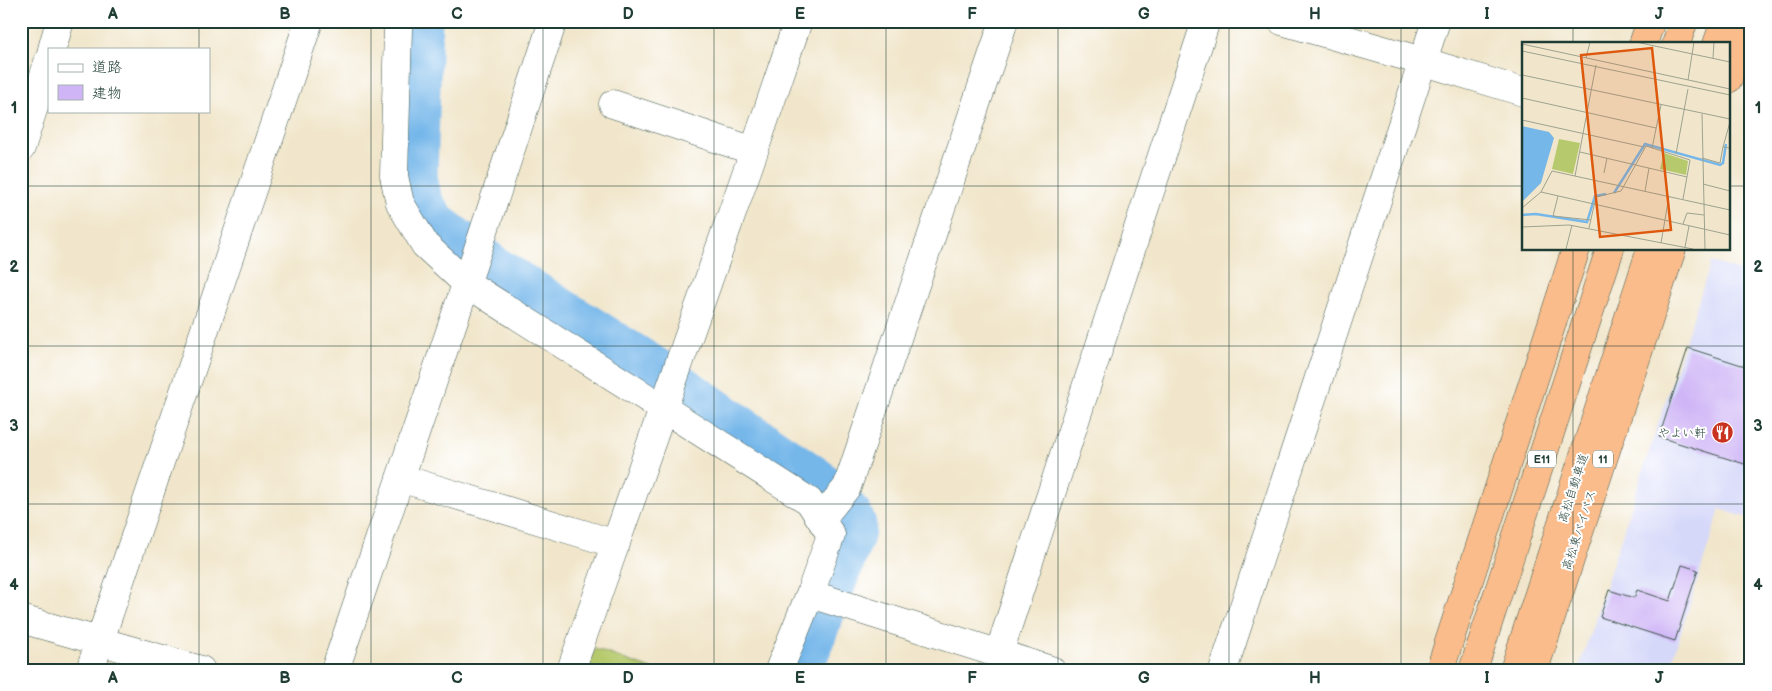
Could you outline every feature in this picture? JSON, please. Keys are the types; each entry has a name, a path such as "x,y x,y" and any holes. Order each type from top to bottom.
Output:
{"highway":[{"path":"1644,42 1651,21"},
{"path":"1677,42 1684,21"},
{"path":"1724,21 1735,50"},
{"path":"1730,71 1735,50 1748,21"},
{"path":"1440,670 1576,250"},
{"name":"E11","path":"1474,670 1610,250"},
{"name":"高松自動車道","path":"1514,670 1650,250"},
{"name":"高松東バイパス","path":"1534,670 1672,250"}],"street":[{"path":"52,48 60,21"},
{"path":"90,670 308,21"},
{"path":"397,21 394,176 400,203 425,245 472,265 670,391 825,514 831,535 821,597 779,670"},
{"path":"335,670 472,265 552,21"},
{"path":"571,670 798,21"},
{"path":"825,514 848,487 1004,21"},
{"path":"999,653 1206,21"},
{"path":"1282,21 1522,92"},
{"path":"1223,670 1436,21"},
{"path":"21,148 48,61"},
{"path":"613,104 754,151"},
{"path":"400,478 616,544"},
{"path":"821,597 1050,670"},
{"path":"21,618 201,670"}],"shaded area":[{"path":"1711,262 1751,274 1751,519 1720,509 1669,670 1578,670"}],"green space":[{"path":"595,649 654,670 587,670"}],"building":[{"path":"1688,348 1751,368 1751,466 1659,437"},
{"path":"1682,565 1698,570 1675,641 1600,617 1609,590 1634,598 1637,590 1670,601"}],"waterway":[{"path":"418,21 413,177 418,203 434,226 493,270 652,370 816,482 848,516 852,525 850,535 798,670"}],"place":[{"name":"やよい軒","path":"1722,433"}]}
